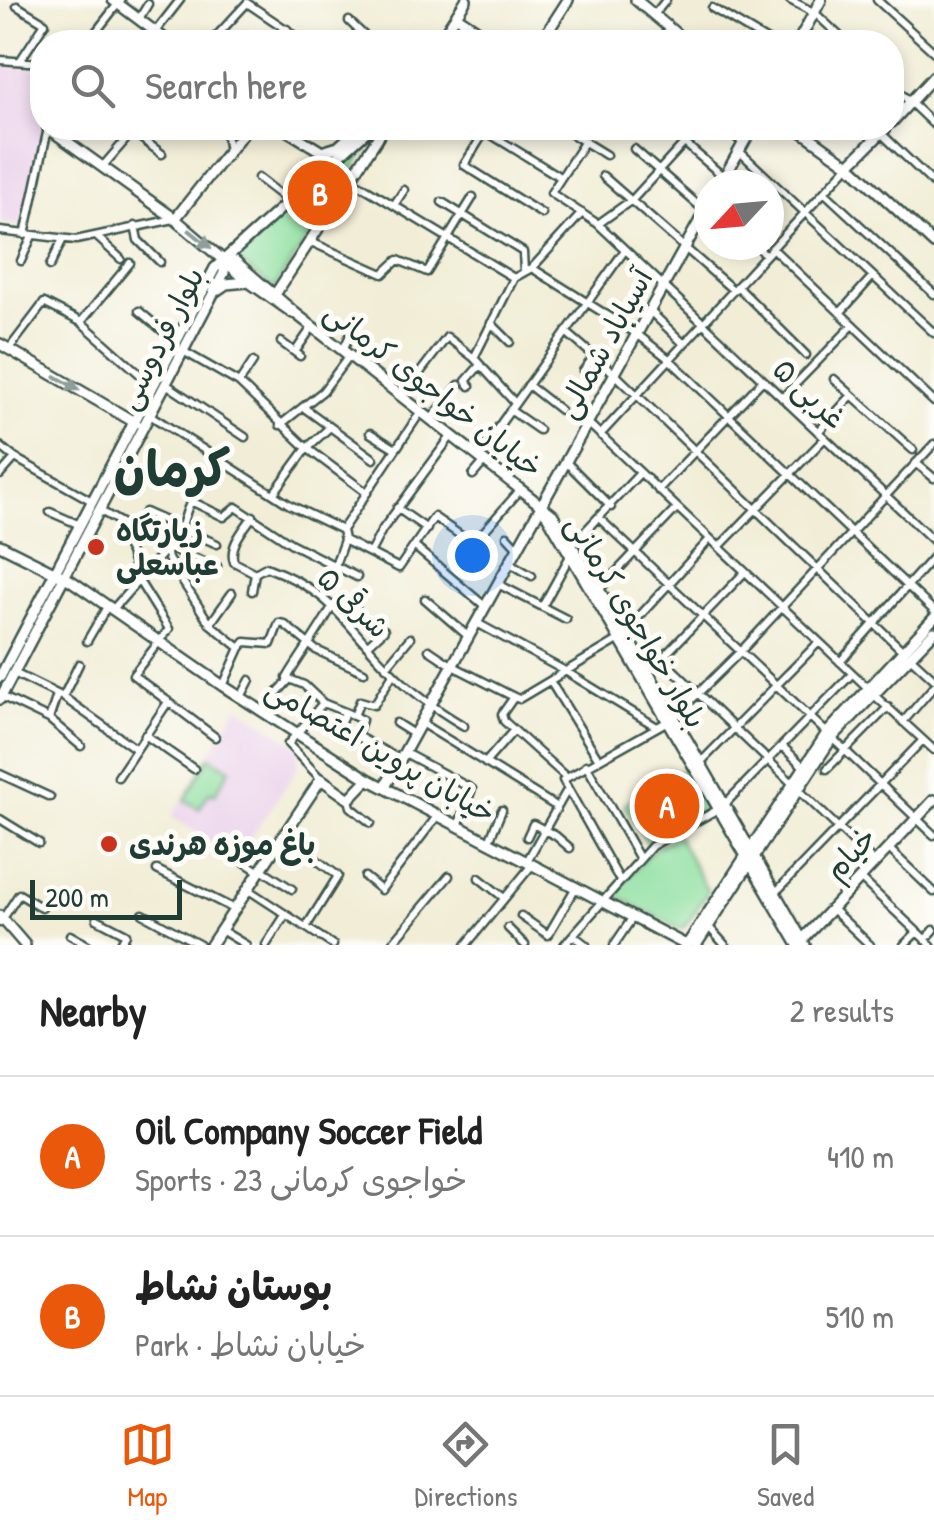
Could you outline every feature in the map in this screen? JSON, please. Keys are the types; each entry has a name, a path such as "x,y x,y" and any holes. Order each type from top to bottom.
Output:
{"main road":[{"path":"447,30 465,0"},
{"path":"549,30 568,0"},
{"path":"636,0 669,29"},
{"path":"805,30 821,0"},
{"path":"117,1 152,30"},
{"path":"456,16 477,30"},
{"path":"904,109 934,76"},
{"path":"65,140 175,219 290,313 296,313"},
{"path":"175,219 238,140"},
{"path":"299,140 316,151 330,152 347,140"},
{"path":"224,259 356,140"},
{"path":"276,293 377,140"},
{"path":"728,170 745,140"},
{"path":"814,140 849,165 934,244"},
{"path":"849,165 874,140"},
{"path":"302,142 316,159 304,186"},
{"name":"آسیاباد شمالی","path":"386,788 694,232"},
{"path":"224,259 235,260 296,313"},
{"name":"بلوار فردوسی","path":"59,575 92,502 139,424 150,415 184,351 224,273 224,259"},
{"name":"بلوار فردوسی","path":"1,698 4,671 100,510 153,386 214,268 224,259"},
{"path":"214,293 226,284 249,282"},
{"name":"خیابان خواجوی کرمانی","path":"296,313 542,506"},
{"path":"4,347 139,424"},
{"name":"بلوار خواجوی کرمانی","path":"542,506 553,515 801,943"},
{"name":"خیابان پروین اعتصامی","path":"2,550 59,575 111,606 240,698 368,778 686,945"},
{"name":"بلوار خواجوی کرمانی","path":"571,551 648,673 671,719 724,805 759,880 801,943"},
{"path":"906,654 934,614"},
{"path":"784,802 803,766 829,736 906,654 934,632"},
{"path":"686,945 750,857 829,736"},
{"path":"210,945 321,779 349,800 368,778"},
{"name":"خیام","path":"801,943 934,800"},
{"path":"696,945 750,857"},
{"path":"740,879 759,880"},
{"path":"1,919 26,945"}],"street":[{"path":"157,30 180,0"},
{"path":"654,16 666,0"},
{"path":"790,0 815,13 833,30"},
{"path":"877,0 934,52"},
{"path":"96,30 117,1"},
{"path":"222,30 249,1 287,29"},
{"path":"138,19 148,4"},
{"path":"17,6 45,23 40,30"},
{"path":"712,8 749,30"},
{"path":"349,20 359,30"},
{"path":"20,61 30,46"},
{"path":"0,60 30,62"},
{"path":"904,96 934,125"},
{"path":"21,262 46,140"},
{"path":"102,166 125,140"},
{"path":"146,140 162,154"},
{"path":"226,140 229,152"},
{"path":"479,140 464,165 542,214"},
{"path":"503,140 560,177"},
{"path":"582,140 606,156"},
{"path":"735,140 872,277 934,332"},
{"path":"888,140 934,184"},
{"path":"598,224 633,200 687,141 712,170"},
{"path":"585,142 552,193 598,224 664,286"},
{"path":"634,149 694,197"},
{"path":"784,235 849,165"},
{"path":"602,176 735,288 806,355"},
{"path":"258,178 288,201"},
{"path":"352,180 514,278"},
{"path":"394,205 404,190"},
{"path":"824,192 934,294"},
{"path":"310,242 385,274 398,260 430,271 473,197"},
{"path":"442,202 522,252 528,270 637,334 668,359 934,614"},
{"path":"470,386 466,382 514,278 528,270 582,212"},
{"path":"0,231 63,239 175,219"},
{"path":"135,226 138,240 160,262"},
{"path":"96,236 121,259"},
{"path":"50,266 63,239"},
{"path":"473,475 512,407 625,250"},
{"path":"600,435 761,260"},
{"path":"779,260 934,402"},
{"path":"80,322 130,262"},
{"path":"840,312 872,277"},
{"name":"۵ غربی","path":"664,286 934,541"},
{"path":"4,347 44,303 80,322 153,386"},
{"path":"139,311 176,342"},
{"path":"650,311 683,344"},
{"path":"280,426 323,391 347,352 357,320"},
{"path":"491,323 510,342"},
{"path":"782,398 853,325"},
{"path":"281,342 297,354 313,326"},
{"path":"566,332 696,450 934,682 904,722"},
{"path":"403,395 447,337 453,338 512,407 539,430"},
{"path":"184,351 238,383 280,426 367,493"},
{"path":"582,370 595,355"},
{"path":"534,356 542,365"},
{"path":"238,383 253,362"},
{"path":"834,378 913,450"},
{"path":"658,490 763,380"},
{"path":"166,384 245,437"},
{"path":"382,397 390,385"},
{"path":"432,418 460,385"},
{"path":"528,385 560,410"},
{"path":"719,547 791,474 852,395"},
{"path":"303,407 374,460"},
{"path":"324,596 344,540 342,530 422,410"},
{"path":"150,415 290,505 342,530"},
{"path":"588,423 934,750"},
{"path":"274,493 307,448 330,428"},
{"path":"370,433 396,449"},
{"path":"370,553 397,508 452,434"},
{"path":"466,945 529,863 565,784 586,765 671,719 699,694 934,444"},
{"path":"0,446 92,502"},
{"path":"848,460 857,451"},
{"path":"0,476 15,458"},
{"path":"566,462 611,507"},
{"path":"862,473 872,462"},
{"path":"916,463 934,478"},
{"path":"542,607 571,551 640,473"},
{"path":"344,540 399,568 434,517 472,544 522,488"},
{"path":"240,648 210,624 168,559 191,501 224,516 233,507 292,544 357,577"},
{"path":"397,508 427,529"},
{"path":"599,590 677,508"},
{"path":"100,510 170,550 216,566"},
{"path":"50,512 80,525"},
{"path":"136,532 145,512 216,544"},
{"name":"شرقی ۵","path":"252,516 232,550 234,562 255,573 266,567 297,578 324,596 393,674 430,706 464,726"},
{"path":"600,519 934,835"},
{"path":"127,525 121,536 139,581 169,629 133,675 215,737"},
{"path":"507,536 518,548"},
{"path":"429,650 519,699 622,636 710,539"},
{"path":"415,547 486,607"},
{"path":"87,642 111,606 170,550"},
{"path":"840,662 934,556"},
{"path":"510,563 532,576"},
{"path":"648,673 745,572"},
{"path":"252,591 255,573"},
{"path":"498,584 566,619"},
{"path":"210,624 232,594"},
{"path":"425,599 469,636"},
{"path":"332,605 320,630 286,678 304,685 323,703 362,720 356,734 472,789 458,826"},
{"path":"345,619 356,606"},
{"path":"118,630 127,617"},
{"path":"477,623 657,727"},
{"path":"223,686 245,642 271,644 277,626 284,624 316,650 364,672"},
{"path":"368,645 384,630"},
{"path":"386,666 410,638"},
{"path":"700,763 819,642"},
{"path":"662,659 792,783"},
{"path":"49,719 80,664"},
{"path":"4,671 60,696 136,749"},
{"path":"354,716 360,701 372,706 376,703 393,674"},
{"path":"724,805 852,674"},
{"path":"277,693 290,679"},
{"path":"240,698 250,680"},
{"path":"550,681 598,758"},
{"path":"514,697 502,717 565,784 619,879"},
{"path":"1,698 49,719 81,746"},
{"path":"118,778 168,702"},
{"path":"321,779 288,744 323,703"},
{"path":"827,769 888,708"},
{"path":"340,728 345,712"},
{"path":"396,724 415,734"},
{"path":"421,724 557,807"},
{"path":"485,762 514,730"},
{"path":"145,734 194,768"},
{"path":"775,893 923,740"},
{"path":"782,746 803,766"},
{"path":"586,765 640,860"},
{"path":"0,774 50,798"},
{"path":"803,794 875,862"},
{"path":"349,800 352,808 371,822"},
{"path":"488,842 502,810"},
{"path":"564,945 652,846 713,812"},
{"path":"365,877 381,890 438,815"},
{"path":"0,819 39,843"},
{"path":"527,837 533,824 570,848"},
{"path":"888,848 934,892"},
{"path":"237,857 292,888"},
{"path":"306,927 338,876 316,860"},
{"path":"157,870 234,909"},
{"path":"391,945 449,876"},
{"path":"479,878 504,898"},
{"path":"860,878 928,942 934,930"},
{"path":"247,888 333,945"},
{"path":"521,916 548,934 576,888"},
{"path":"1,919 19,894 42,908"},
{"path":"831,908 870,945"},
{"path":"402,910 413,919"},
{"path":"143,914 200,945"},
{"path":"266,945 286,914"},
{"path":"614,945 633,917"},
{"path":"97,919 126,934 120,945"},
{"path":"708,926 725,945"},
{"path":"508,928 524,945"},
{"path":"221,930 246,945"},
{"path":"904,945 917,932"},
{"path":"70,935 88,945"},
{"path":"573,935 586,945"}],"shaded area":[{"path":"0,66 30,67 30,140 44,140 23,226 0,223"},
{"path":"238,706 300,747 297,769 237,858 172,817"}],"green space":[{"path":"360,140 372,140 274,289 235,259"},
{"path":"209,757 230,769 215,794 210,792 199,809 185,800"},
{"path":"686,768 709,807 647,843 624,804"},
{"path":"677,835 708,892 680,929 613,894 655,848"}],"place":[{"name":"بوستان نشاط","path":"320,193"},
{"name":"زیارتگاه عباسعلی","path":"96,547"},
{"name":"Oil Company Soccer Field","path":"667,806"},
{"name":"باغ موزه هرندی","path":"109,844"}],"district":[{"name":"کرمان","path":"172,468"}]}
